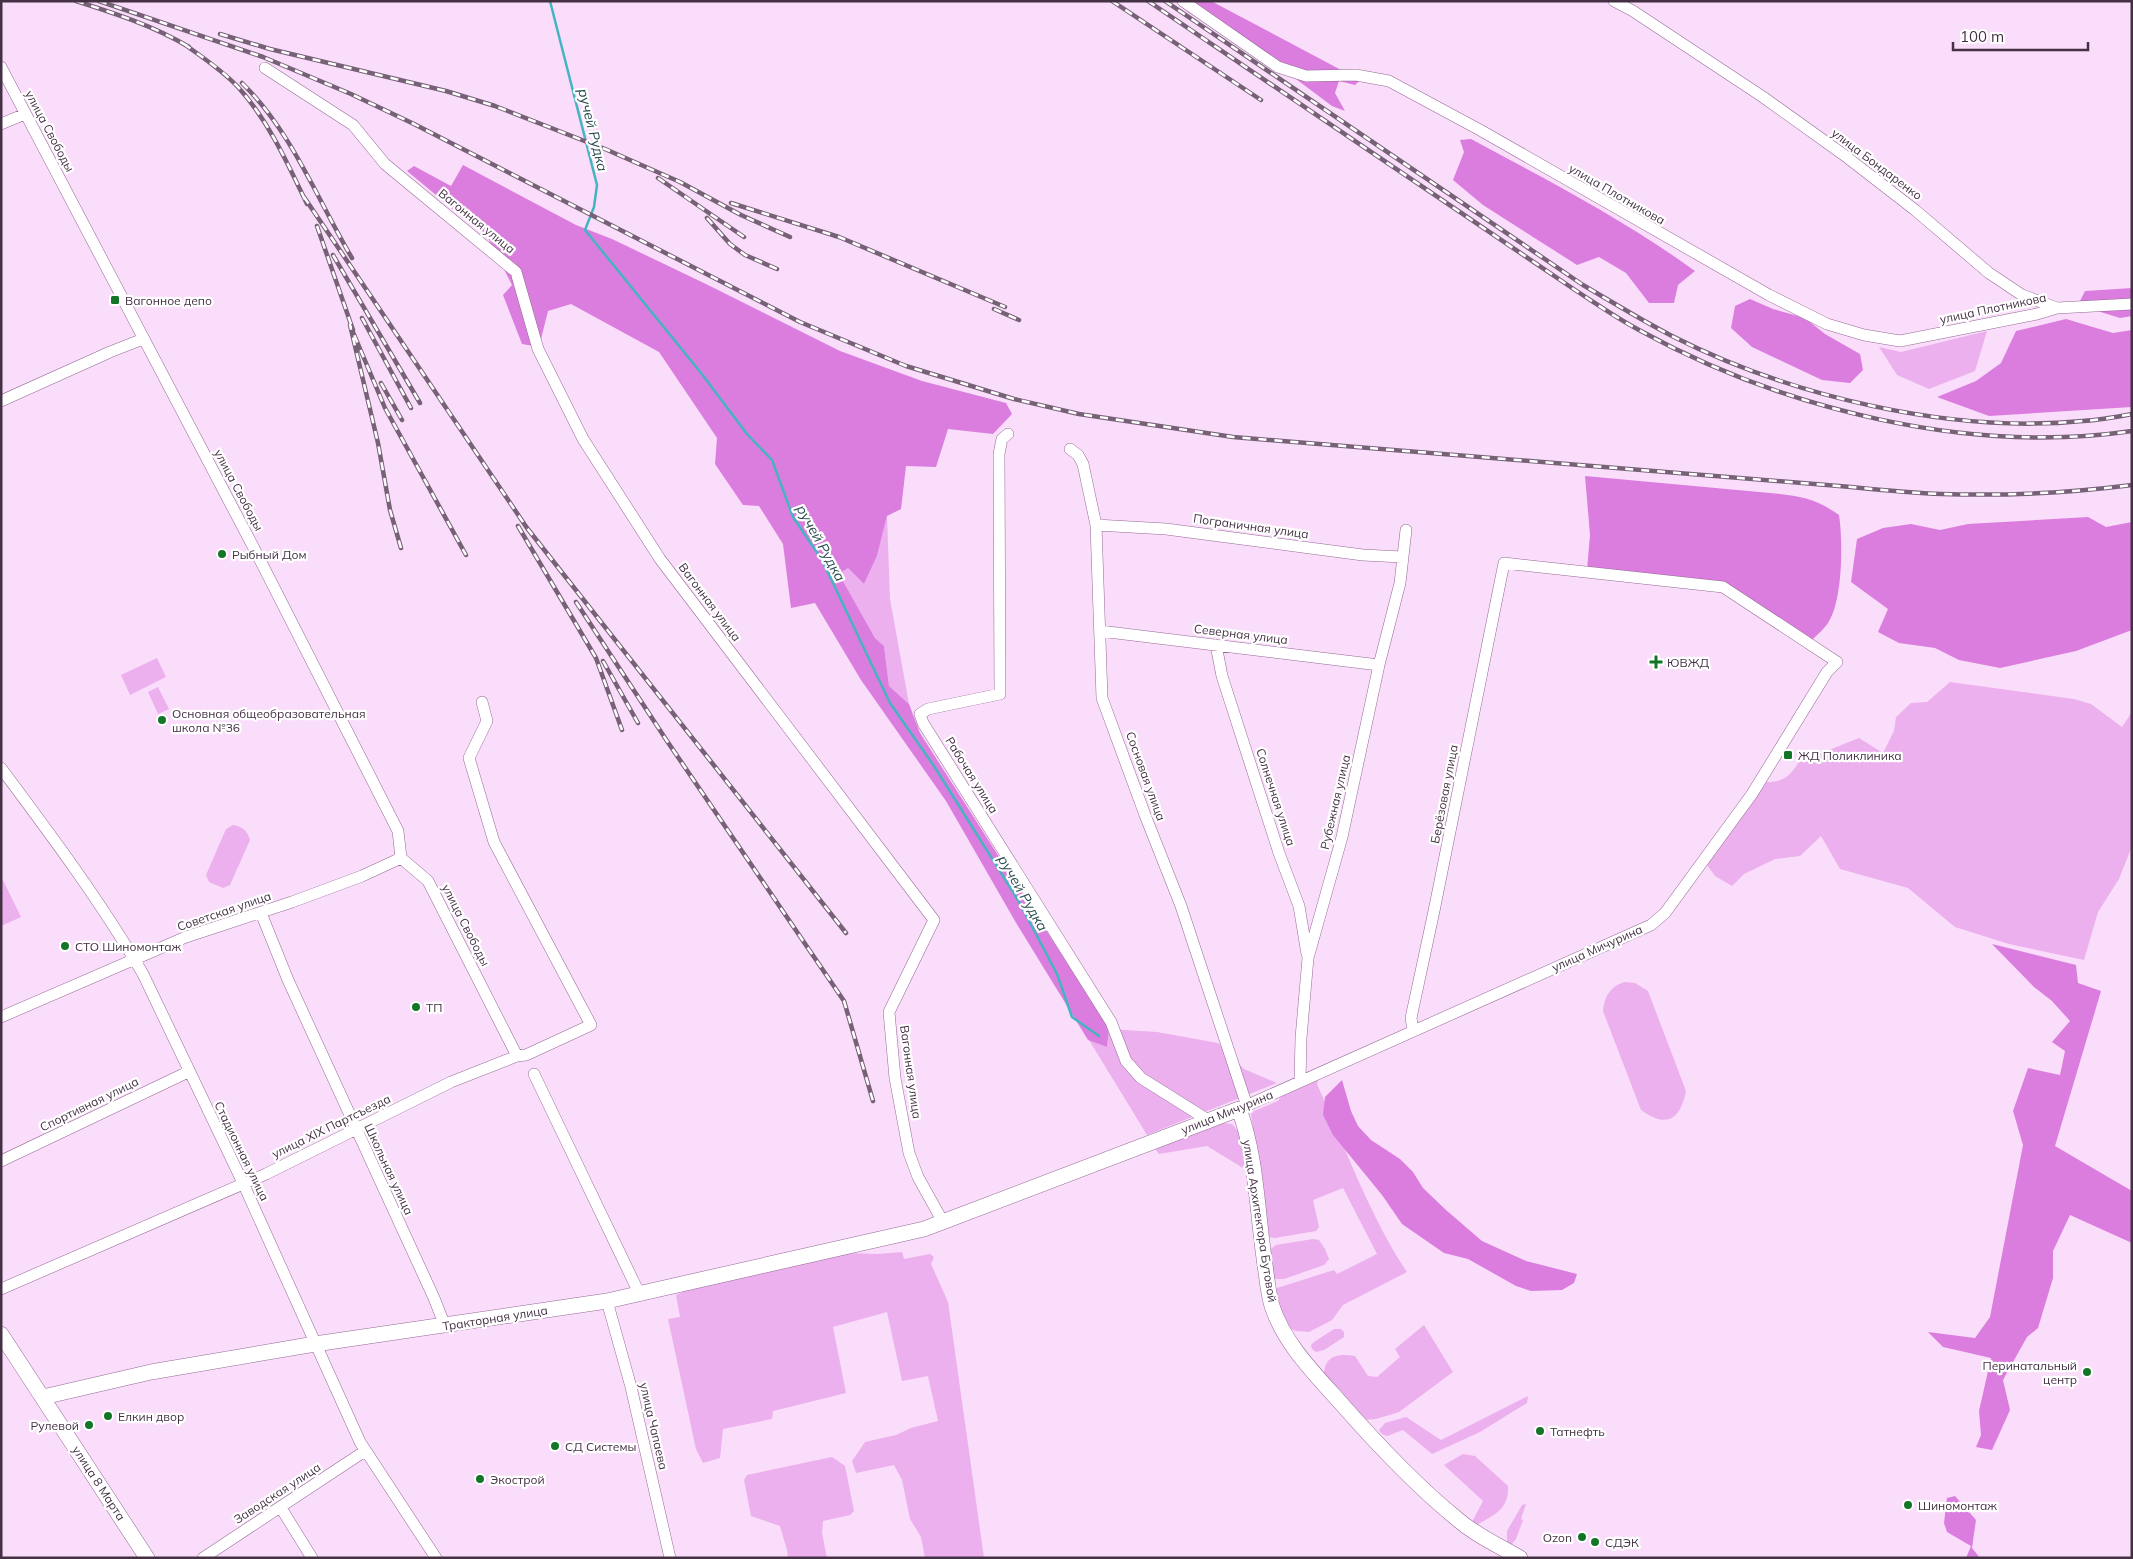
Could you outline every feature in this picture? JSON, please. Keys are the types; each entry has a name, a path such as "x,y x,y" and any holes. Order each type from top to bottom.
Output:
{"main road":[{"name":"улица Мичурина","path":"943,1222 1243,1107"},
{"name":"улица Архитектора Бутовой","path":"1243,1107 1271,1304 1280,1327 1306,1364 1367,1433 1410,1475 1456,1519 1485,1539 1520,1558"},
{"name":"Тракторная улица","path":"43,1397 151,1372 315,1344 445,1326 640,1295 924,1229 943,1222"},
{"name":"улица 8 Марта","path":"1,1334 147,1558"}],"street":[{"name":"улица Плотникова","path":"1183,1 1278,67 1306,76 1356,75 1389,81 1480,130 1760,290 1827,324 1864,335 1900,340 2037,314 2057,308"},
{"name":"улица Бондаренко","path":"1614,1 1633,11 1763,97 1844,155 1915,210 1990,274 2022,295 2057,308 2132,304"},
{"name":"улица Свободы","path":"1,67 258,556 398,831 402,858 428,881 517,1056"},
{"name":"Вагонная улица","path":"265,68 352,125 385,164 516,272 538,349 583,439 631,514 678,582 934,920 889,1012 895,1078 910,1153 918,1177 943,1222"},
{"path":"1,124 25,114"},
{"path":"1,401 143,339"},
{"name":"Рабочая улица","path":"1008,434 1002,439 999,454 1000,694 928,709 920,714 922,723 1111,1022 1126,1061 1141,1078 1208,1120"},
{"name":"Сосновая улица","path":"1070,449 1078,455 1082,464 1096,525 1102,698 1145,815 1182,906 1243,1107"},
{"name":"Пограничная улица","path":"1096,525 1166,529 1363,555 1402,557"},
{"name":"Рубежная улица","path":"1300,1081 1301,1038 1308,958 1342,837 1379,664 1400,583 1406,530"},
{"name":"улица Мичурина","path":"1243,1107 1651,925 1665,913 1752,794 1827,672 1838,662 1723,587 1504,563"},
{"name":"Берёзовая улица","path":"1412,1030 1411,1018 1504,563"},
{"name":"Северная улица","path":"1100,631 1379,664"},
{"name":"Солнечная улица","path":"1216,645 1222,676 1279,853 1299,906 1308,958"},
{"name":"улица XIX Партсъезда","path":"1,1289 243,1183 356,1130 451,1082 517,1056 526,1055 591,1025 494,842 469,758 487,721 482,702"},
{"name":"Стадионная улица","path":"1,768 46,828 125,942 143,974 188,1072 243,1183 315,1344 366,1451 436,1558"},
{"name":"Советская улица","path":"1,1017 186,938 362,876 402,858"},
{"name":"Школьная улица","path":"261,913 288,980 434,1298 445,1326"},
{"name":"Спортивная улица","path":"1,1161 188,1072"},
{"path":"534,1074 640,1295"},
{"name":"улица Чапаева","path":"607,1301 631,1387 670,1558"},
{"name":"Заводская улица","path":"202,1558 366,1451"},
{"path":"281,1508 312,1558"}],"shaded area":[{"path":"1175,1 1211,1 1360,80 1355,85 1339,81 1335,93 1345,111 1332,106 1296,79 1264,62 1230,34 1189,13"},
{"path":"1471,139 1557,185 1613,218 1695,271 1678,285 1674,303 1649,303 1626,273 1599,257 1577,265 1483,205 1453,180 1464,152 1460,140"},
{"path":"463,165 576,225 612,239 840,351 922,381 1006,403 1012,414 993,434 948,429 936,467 906,466 901,509 887,516 877,556 864,584 848,568 839,574 875,638 884,646 889,686 909,704 920,733 1109,1029 1107,1047 1088,1040 1015,921 946,801 861,680 815,603 791,608 783,544 759,506 743,505 715,464 717,438 659,352 571,304 548,311 539,347 522,344 503,295 512,285 488,238 407,171 414,166 451,186"},
{"path":"2132,288 2132,316 2120,318 2078,305 2085,291"},
{"path":"1750,299 1773,309 1805,318 1825,334 1860,354 1863,370 1850,383 1822,380 1752,347 1731,328 1735,306"},
{"path":"2066,319 2113,333 2132,330 2132,407 1989,416 1937,397 1976,381 2001,363 2016,331"},
{"path":"1987,331 1975,371 1929,389 1897,375 1879,347 1901,352"},
{"path":"1585,476 1790,495 1814,501 1830,509 1839,515 1841,570 1837,600 1828,623 1812,640 1744,594 1721,581 1587,570 1590,535"},
{"path":"887,516 890,599 909,704 889,686 884,646 875,638 839,574 848,568 864,584 877,556"},
{"path":"2088,517 2106,527 2132,522 2132,630 2076,651 2000,668 1959,660 1935,648 1899,643 1878,632 1888,609 1851,582 1857,539 1883,528 1911,524 1940,530 1968,524"},
{"path":"157,658 166,677 130,695 121,675"},
{"path":"1950,682 2074,699 2091,704 2122,727 2132,712 2132,846 2119,879 2098,912 2084,960 2009,944 1955,927 1908,888 1840,869 1821,836 1800,856 1775,859 1744,874 1732,886 1715,876 1707,865 1766,782 1774,782 1785,778 1793,771 1804,754 1819,754 1859,738 1883,753 1894,731 1896,717 1911,703 1927,702"},
{"path":"158,687 169,709 158,714 148,692"},
{"path":"233,825 244,830 250,840 230,885 223,888 209,882 206,875 226,829"},
{"path":"1,876 21,917 1,926"},
{"path":"1992,944 2076,965 2078,983 2101,991 2055,1146 2132,1191 2132,1243 2070,1215 2053,1251 2053,1278 2038,1328 2027,1337 2003,1380 2010,1410 1992,1450 1976,1447 1981,1435 1979,1411 1991,1358 1943,1347 1928,1332 1975,1338 1990,1317 2023,1145 2013,1111 2028,1068 2060,1075 2065,1051 2052,1042 2070,1021 2052,1001 2034,987"},
{"path":"1624,982 1635,983 1648,991 1686,1091 1676,1115 1665,1120 1650,1116 1641,1110 1603,1011 1605,1001 1611,990"},
{"path":"1109,1029 1157,1032 1218,1043 1244,1069 1277,1083 1147,1135 1089,1040 1107,1047"},
{"path":"1319,1076 1317,1084 1358,1180 1393,1250 1407,1272 1343,1305 1332,1320 1309,1332 1296,1331 1287,1327 1274,1295 1277,1288 1334,1270 1337,1274 1377,1254 1343,1188 1313,1200 1319,1227 1316,1231 1275,1238 1268,1237 1251,1114 1278,1101 1284,1092"},
{"path":"1342,1080 1351,1111 1358,1126 1371,1140 1400,1159 1413,1172 1423,1188 1446,1210 1482,1241 1526,1261 1577,1274 1574,1283 1562,1290 1531,1291 1516,1286 1468,1259 1444,1253 1402,1224 1382,1195 1333,1135 1323,1115 1325,1097"},
{"path":"1223,1123 1232,1124 1238,1131 1248,1171 1207,1146 1159,1154 1153,1146"},
{"path":"1313,1239 1319,1240 1325,1249 1329,1259 1324,1265 1284,1279 1273,1279 1268,1251 1276,1245"},
{"path":"902,1252 904,1259 930,1254 934,1257 931,1264 948,1302 984,1558 925,1558 921,1537 910,1519 902,1480 894,1465 856,1473 852,1461 865,1442 896,1435 911,1428 938,1421 928,1376 902,1381 887,1312 833,1327 846,1393 773,1411 772,1419 723,1429 720,1458 703,1463 696,1449 668,1319 680,1317 676,1295 685,1291 846,1253 878,1254"},
{"path":"1424,1325 1453,1372 1399,1412 1376,1419 1364,1420 1324,1378 1324,1371 1329,1361 1342,1355 1355,1356 1368,1376 1377,1377 1400,1357 1395,1349"},
{"path":"1334,1329 1341,1329 1344,1332 1344,1337 1324,1350 1316,1352 1312,1349 1311,1345 1314,1342"},
{"path":"1528,1396 1527,1403 1480,1432 1432,1454 1403,1430 1387,1436 1379,1430 1385,1423 1406,1417 1441,1440"},
{"path":"1463,1454 1475,1456 1508,1486 1506,1501 1500,1510 1477,1525 1473,1525 1473,1520 1483,1501 1444,1465"},
{"path":"832,1457 845,1466 854,1511 850,1515 823,1521 822,1533 827,1558 788,1558 780,1526 751,1516 744,1480 747,1475"},
{"path":"1955,1496 1976,1520 1972,1548 1980,1558 1966,1558 1971,1546 1947,1532 1944,1523 1947,1498"},
{"path":"1526,1504 1521,1519 1523,1520 1516,1539 1512,1544 1507,1544 1507,1531 1522,1505"}],"waterway":[{"name":"ручей Рудка","path":"550,1 597,185 594,207 585,230 701,373 747,434 772,460 793,517 822,560 890,703 934,766 1018,900 1057,974 1072,1017 1099,1036"}],"railway":[{"path":"76,1 148,26 189,47"},
{"path":"99,1 263,57 351,94 414,124 800,322 906,366 1014,399 1079,414 1233,437 1930,494 1966,495 2061,492 2132,485"},
{"path":"1112,1 1261,100"},
{"path":"1148,1 1601,307 1631,326 1695,358 1753,382 1815,403 1878,419 1942,430 2006,436 2070,437 2132,431"},
{"path":"1165,1 1583,285 1660,330 1718,357 1819,393 1872,406 1926,416 1979,422 2032,424 2089,421 2132,414"},
{"path":"220,34 270,49 446,91 495,106 605,149 680,182 741,215 790,237"},
{"path":"184,44 225,75 249,100 277,143 307,204"},
{"path":"242,83 260,102 290,144 352,258"},
{"path":"658,178 744,237"},
{"path":"304,197 527,528 846,933"},
{"path":"731,203 839,237 1005,307"},
{"path":"707,218 730,244 745,255 777,269"},
{"path":"317,226 353,330"},
{"path":"333,255 420,403"},
{"path":"994,309 1019,320"},
{"path":"362,318 411,408"},
{"path":"401,548 390,510 378,443 350,325 385,408 466,555"},
{"path":"381,383 402,420"},
{"path":"518,526 596,658 622,730"},
{"path":"576,602 667,741 844,1001 873,1101"},
{"path":"603,661 638,723"}],"place":[{"name":"Вагонное депо","path":"115,300"},
{"name":"Рыбный Дом","path":"222,554"},
{"name":"ЮВЖД","path":"1656,662"},
{"name":"Основная общеобразовательная школа №36","path":"162,720"},
{"name":"ЖД Поликлиника","path":"1788,755"},
{"name":"СТО Шиномонтаж","path":"65,946"},
{"name":"ТП","path":"416,1007"},
{"name":"Перинатальный центр","path":"2087,1372"},
{"name":"Елкин двор","path":"108,1416"},
{"name":"Рулевой","path":"89,1425"},
{"name":"Татнефть","path":"1540,1431"},
{"name":"СД Системы","path":"555,1446"},
{"name":"Экострой","path":"480,1479"},
{"name":"Шиномонтаж","path":"1908,1505"},
{"name":"Ozon","path":"1582,1537"},
{"name":"СДЭК","path":"1595,1542"}]}
